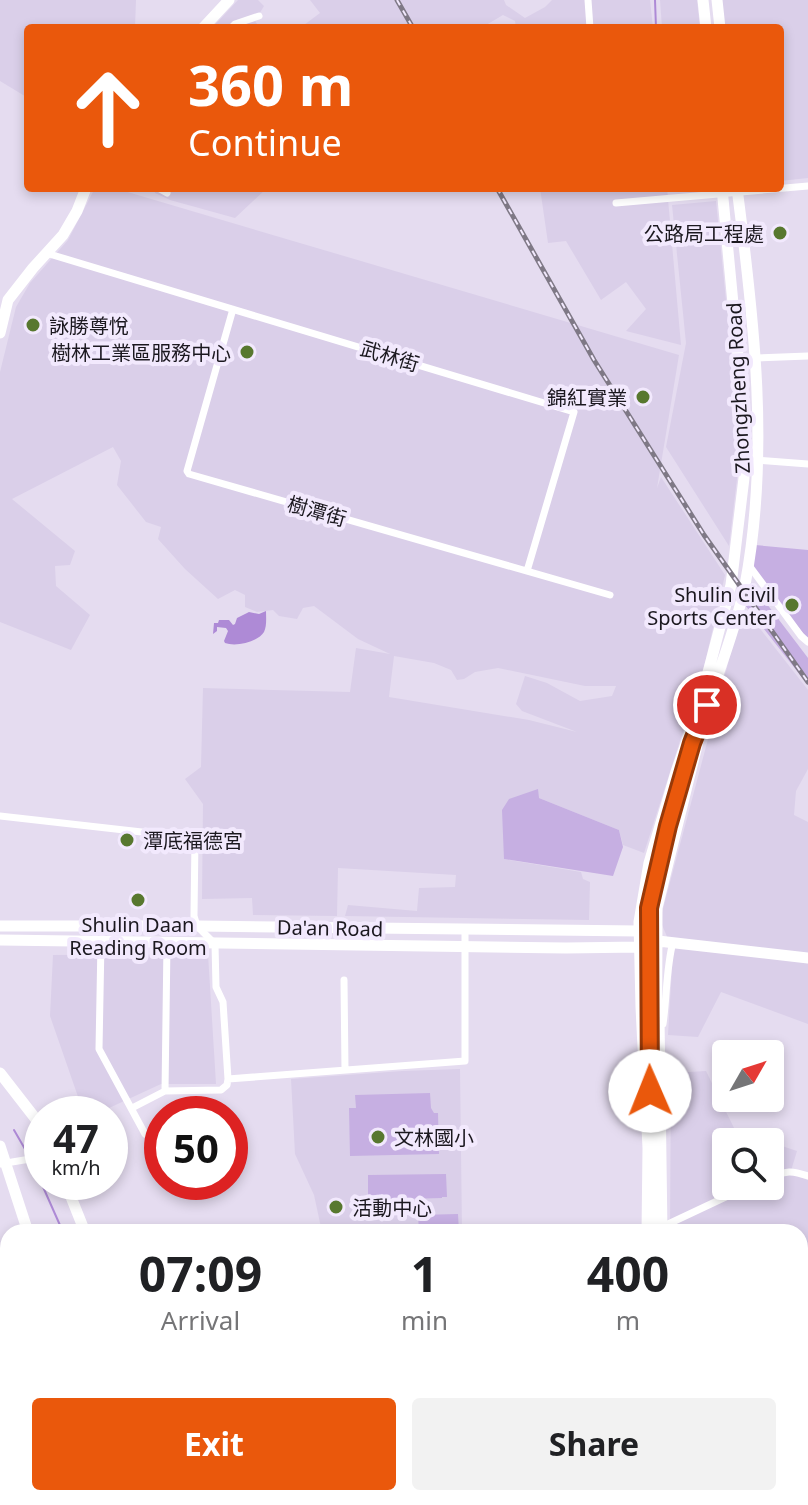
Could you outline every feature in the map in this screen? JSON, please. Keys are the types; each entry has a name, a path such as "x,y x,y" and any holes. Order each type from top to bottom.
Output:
{"main road":[{"path":"207,24 229,0"},
{"path":"703,0 706,24"},
{"path":"717,0 720,24"},
{"path":"0,333 5,297 68,227 84,192"},
{"name":"Zhongzheng Road","path":"651,1148 657,908 731,585 744,478 743,413 722,192"},
{"name":"Zhongzheng Road","path":"651,1148 641,1007 639,922 649,863 676,772 742,597 757,479 750,284 737,192"},
{"path":"726,230 743,229"},
{"path":"736,548 750,551"},
{"path":"647,1224 651,1148 649,908 666,835 704,704"},
{"name":"Da'an Road","path":"0,926 639,931 658,941"},
{"name":"Da'an Road","path":"0,940 465,947 640,947 658,941 808,958"},
{"path":"0,1073 24,1104"},
{"path":"0,1146 3,1164 25,1224"},
{"path":"651,1148 660,1224"},
{"path":"72,1200 82,1224"}],"street":[{"path":"588,0 590,24"},
{"path":"235,24 259,16"},
{"path":"784,187 808,186"},
{"path":"616,203 713,192"},
{"name":"武林街","path":"46,253 574,412 527,571"},
{"name":"樹潭街","path":"233,309 187,471 189,474 610,595"},
{"path":"755,358 808,356"},
{"path":"757,460 808,464"},
{"path":"748,564 808,642"},
{"path":"0,816 195,838 194,916 197,926 215,944 216,987 223,1002 227,1085 221,1090 165,1091 132,1108"},
{"path":"228,1079 465,1061 465,930"},
{"path":"101,942 99,1049 144,1132"},
{"path":"662,1030 673,942"},
{"path":"165,1091 167,943"},
{"path":"344,980 345,1070"},
{"path":"657,983 662,1030 661,1224"},
{"path":"3,1164 24,1160"},
{"path":"784,1172 795,1171 808,1176"},
{"path":"673,1224 721,1200"}],"shaded area":[{"path":"0,0 136,0 135,24 24,24 24,96 0,81"},
{"path":"238,0 258,0 264,6 255,21 257,24 216,24"},
{"path":"310,0 504,0 506,5 525,18 552,0 650,0 653,24 515,24 503,15 488,24 305,24 320,13"},
{"path":"660,0 697,0 700,24 662,24"},
{"path":"720,0 808,0 808,178 784,181 784,24 722,24"},
{"path":"93,192 128,192 679,355 657,488 661,477 725,575 705,663 644,853 623,845 619,830 539,798 504,859 581,872 583,879 590,882 589,920 345,916 348,905 417,911 419,888 455,887 456,875 338,868 337,916 253,915 252,898 202,899 203,804 185,779 201,767 203,688 350,692 356,648 390,654 358,639 314,606 303,608 297,619 279,616 273,610 257,612 245,607 245,595 235,590 218,599 158,539 161,527 146,522 117,485 121,461 113,447 12,499 75,551 70,565 55,566 56,586 90,615 71,650 0,622 0,372 16,307 30,283 68,240","holes":["394,656 434,663 451,670 457,680 475,672 498,668 585,686 616,686 612,696 580,701 547,683 525,676 516,704 522,711 577,732 529,720 389,697"]},
{"path":"155,192 263,192 235,218"},
{"path":"541,192 667,192 681,345 626,331 646,309 626,282 601,300 566,241 548,243"},
{"path":"716,201 739,462 729,546 666,447 686,343 672,205"},
{"name":"Shulin Civil Sports Center","path":"755,545 808,550 808,639 751,571"},
{"path":"748,579 808,658 808,685 745,605"},
{"path":"743,607 808,690 808,769 796,791 794,815 808,822 808,1024 721,992 698,1037 668,1035 673,951 660,920"},
{"path":"266,611 264,632 252,641 225,643 226,628 217,627 213,634 214,623 219,620 229,620 233,625 237,618 249,612 259,614"},
{"path":"538,789 539,798 619,830 623,847 613,876 504,859 502,810 509,799"},
{"path":"208,954 216,1084 161,1084 128,1099 128,1096 78,1096 50,1016 53,955"},
{"name":"文林國小","path":"460,1069 462,1224 320,1224 314,1195 295,1154 291,1079"},
{"path":"706,1071 712,1083 712,1112 726,1112 734,1128 712,1128 712,1200 784,1200 784,1147 797,1151 790,1174 808,1180 808,1224 670,1224 671,1073"},
{"path":"430,1093 431,1108 438,1113 439,1154 350,1156 349,1108 356,1108 355,1095"},
{"path":"446,1174 447,1197 368,1200 368,1175"},
{"path":"458,1214 459,1224 419,1224 418,1215"}],"waterway":[{"path":"655,0 656,24"},
{"path":"14,1130 24,1147"},
{"path":"49,1200 59,1224"}],"railway":[{"path":"397,0 411,24"},
{"path":"499,192 594,360 704,535 808,682"}],"place":[{"name":"公路局工程處","path":"780,233"},
{"name":"詠勝尊悅","path":"33,325"},
{"name":"樹林工業區服務中心","path":"247,352"},
{"name":"錦紅實業","path":"643,397"},
{"name":"Shulin Civil Sports Center","path":"792,605"},
{"name":"潭底福德宮","path":"127,840"},
{"name":"Shulin Daan Reading Room","path":"138,900"},
{"name":"文林國小","path":"378,1137"},
{"name":"活動中心","path":"336,1207"}],"route":[{"path":"650,1091 649,908 668,826 692,743 707,705"}]}
